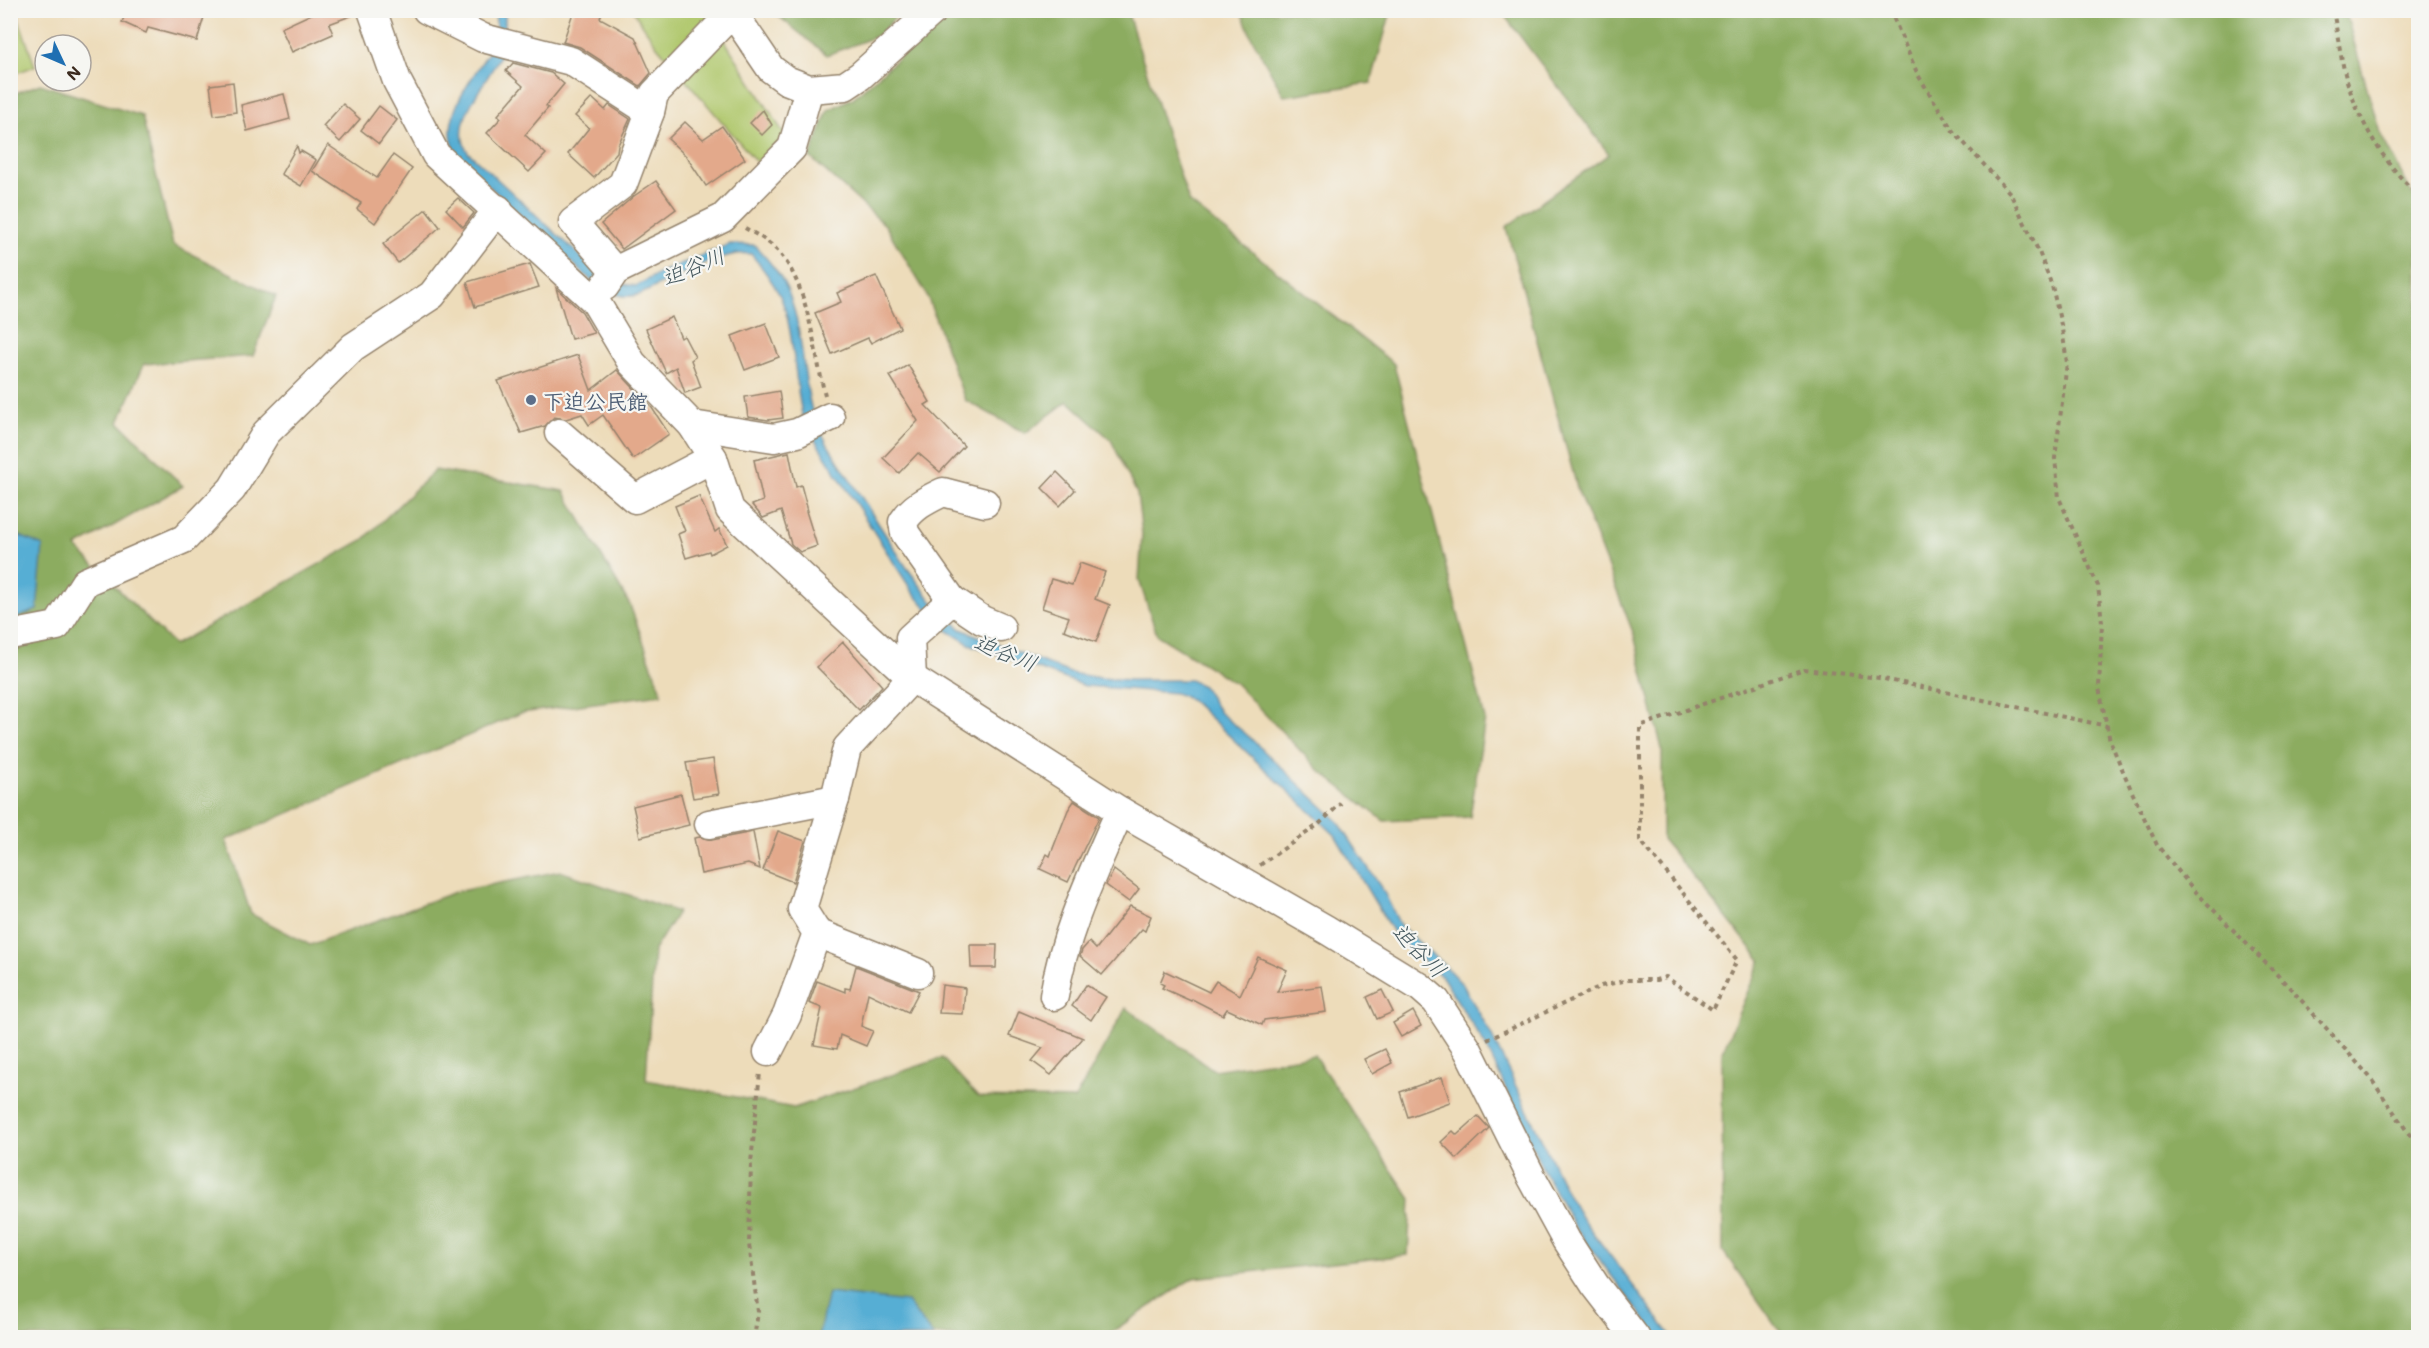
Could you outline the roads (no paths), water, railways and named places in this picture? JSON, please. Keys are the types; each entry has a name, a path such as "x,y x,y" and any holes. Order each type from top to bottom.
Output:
{"street":[{"path":"372,10 397,81 436,155 498,209 604,288"},
{"path":"427,10 483,38 571,61 650,112"},
{"path":"934,10 860,76 845,86 809,89 786,80 771,69 732,12 654,94 650,112 623,184 573,222 604,288 632,363 692,425 713,458 730,510 912,678 1120,812 1239,879 1411,981 1437,1001 1468,1050 1566,1240 1595,1285 1636,1338"},
{"path":"604,288 723,218 792,148 809,89"},
{"path":"10,635 57,626 85,582 184,539 232,489 266,433 353,347 432,295 498,209"},
{"path":"692,425 774,438 816,423"},
{"path":"559,433 634,499 713,458"},
{"path":"985,503 943,492 909,512 903,522 905,533 949,602 1001,628"},
{"path":"918,973 817,933 802,909 835,799 847,748 912,678 910,638 949,602"},
{"path":"709,824 835,799"},
{"path":"1054,996 1058,974 1079,905 1120,812"},
{"path":"768,1052 788,1015 817,933"}],"water":[{"name":"迫谷川","path":"495,11 505,11 504,42 496,63 467,114 463,127 463,140 468,152 588,263 623,284 636,286 661,272 730,244 755,245 779,274 794,308 808,393 818,427 905,565 931,600 961,629 1070,673 1130,680 1190,680 1203,686 1220,713 1246,734 1338,821 1384,892 1400,925 1463,985 1489,1030 1568,1195 1581,1217 1672,1337 1658,1337 1576,1229 1545,1174 1487,1048 1443,978 1395,936 1335,835 1190,699 1175,693 1085,686 969,644 943,628 912,591 804,423 785,309 774,285 751,254 726,256 711,261 641,294 616,295 595,284 462,161 454,149 451,136 455,109 494,43"},
{"path":"11,532 43,546 37,610 11,620"},
{"path":"828,1293 907,1302 934,1337 818,1337"}],"place":[{"name":"下迫公民館","path":"531,400"}]}
